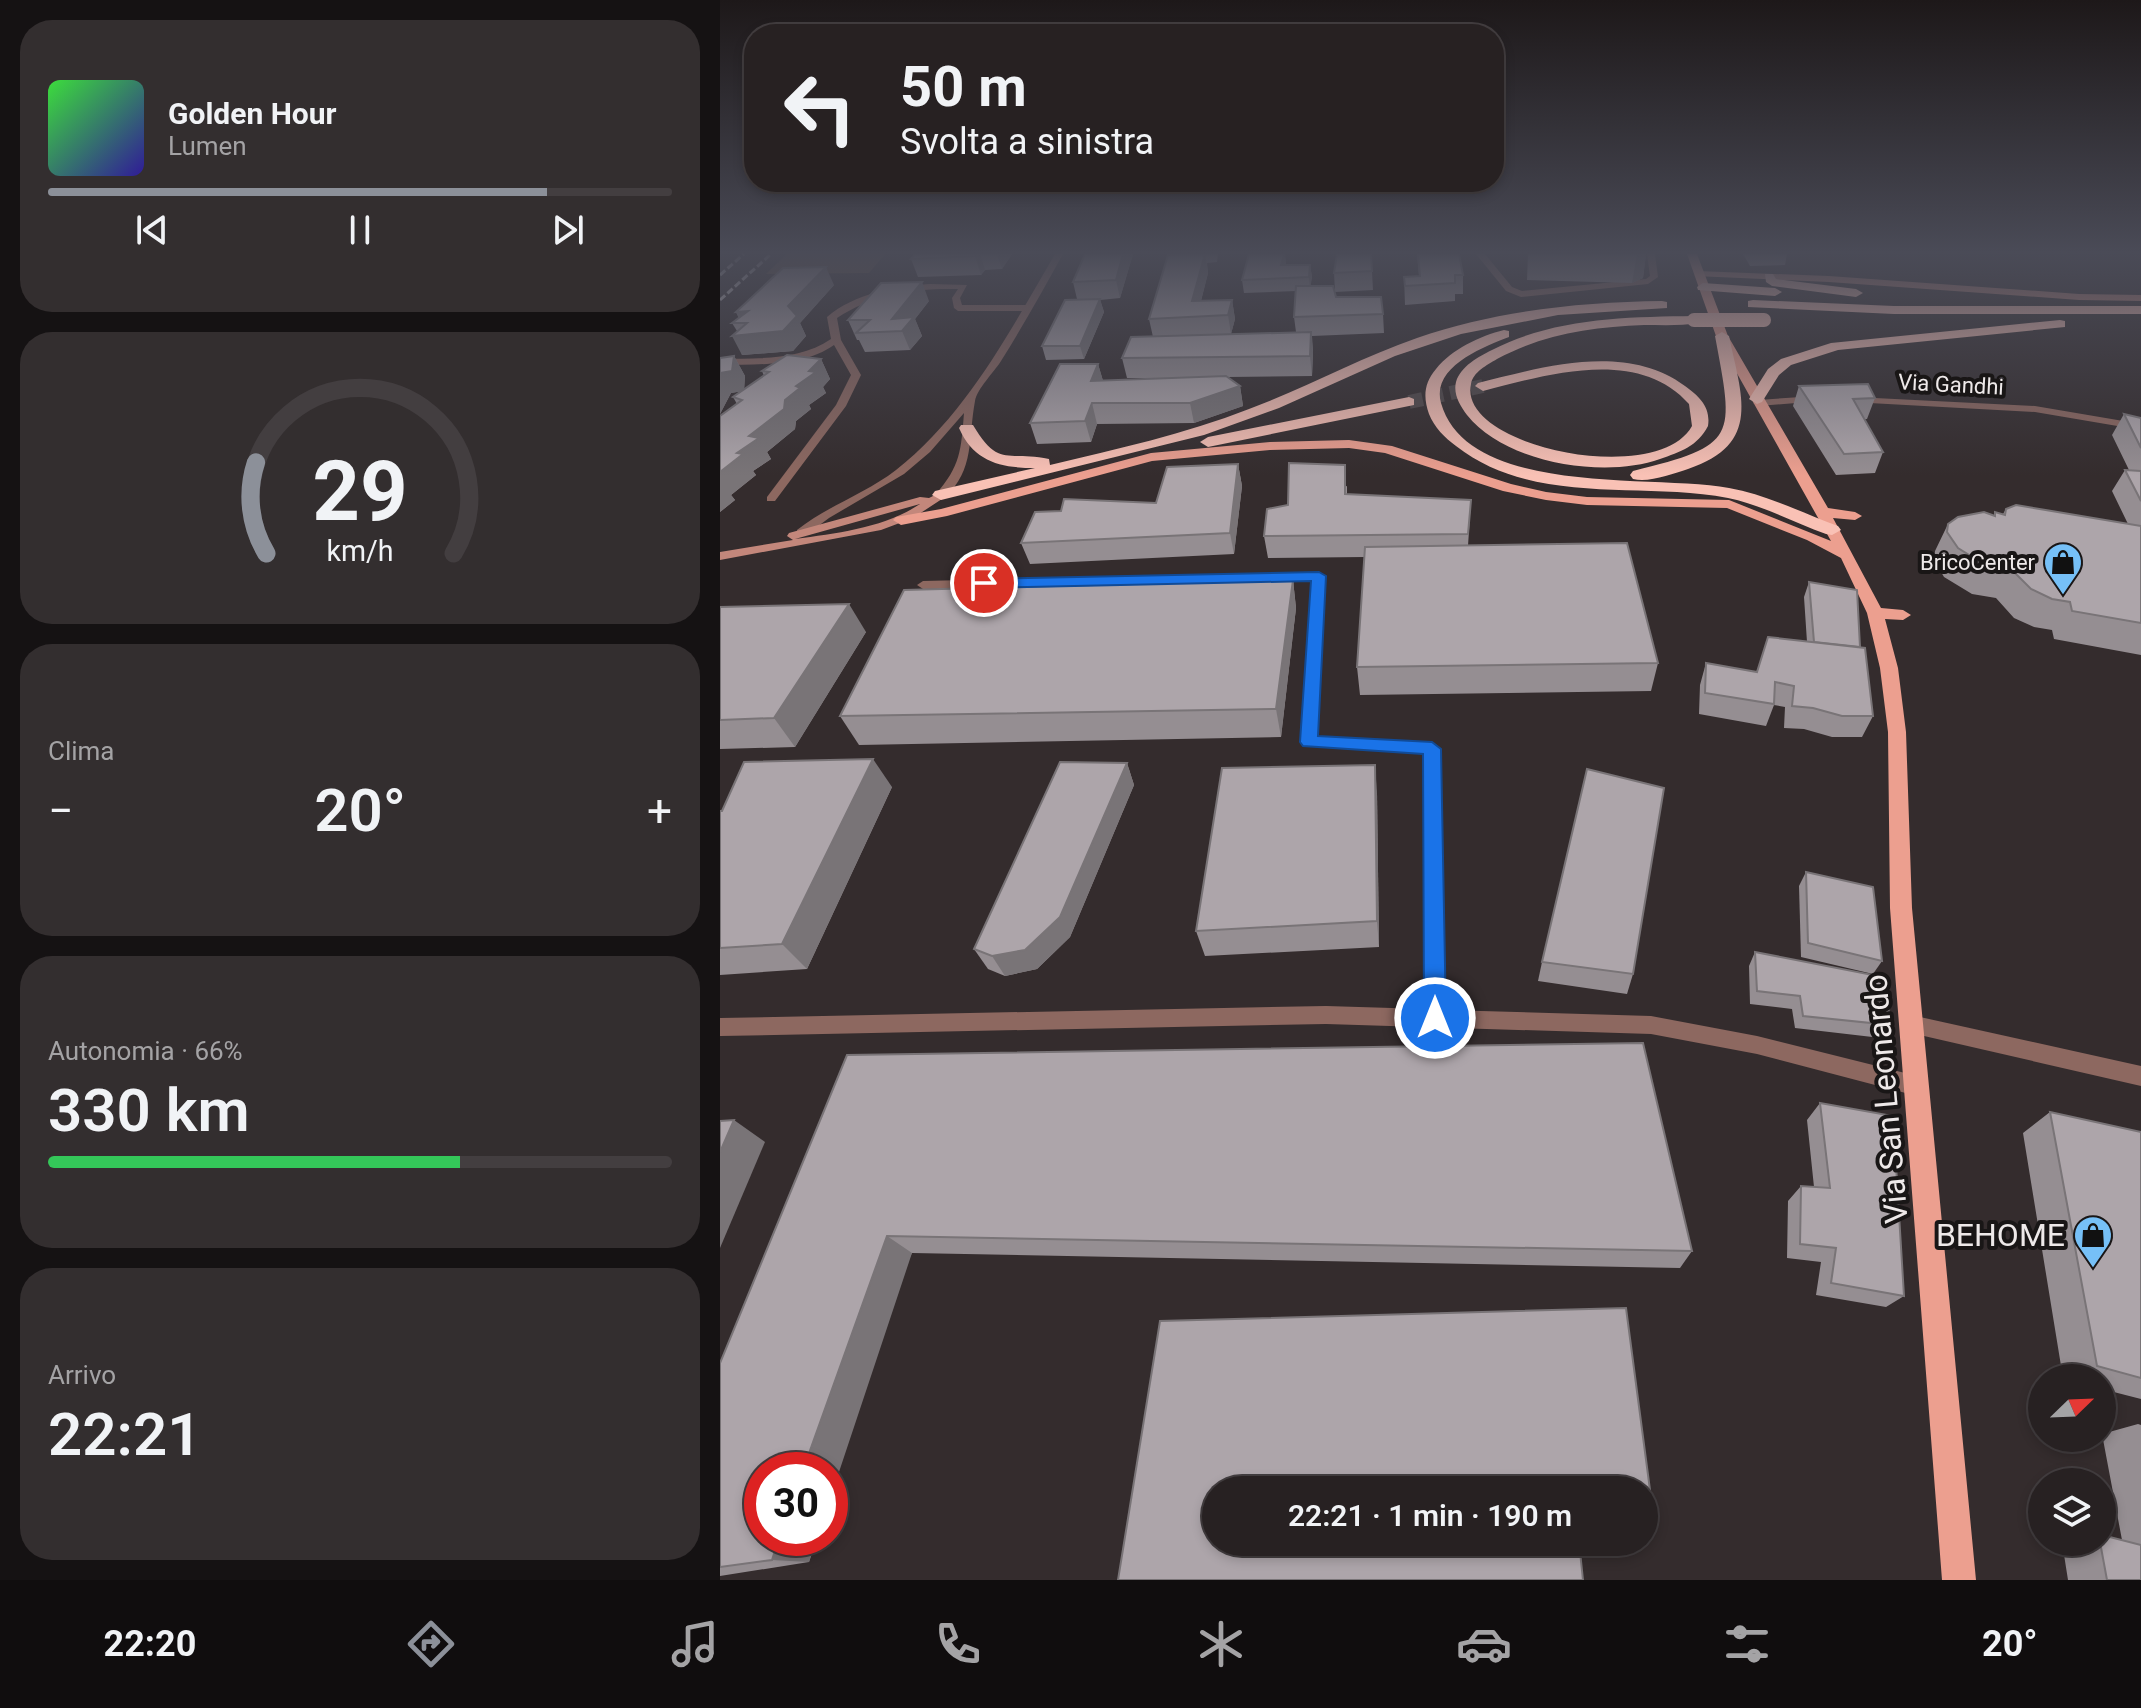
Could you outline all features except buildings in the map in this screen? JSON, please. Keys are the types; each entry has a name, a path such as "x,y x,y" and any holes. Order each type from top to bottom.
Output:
{"highway":[{"path":"941,495 1093,459 1235,420 1287,400 1388,353 1442,334 1472,328"},
{"path":"1532,328 1503,334 1471,348 1448,365 1432,393 1434,413 1443,427 1475,452 1525,473 1590,485 1677,486 1733,494 1826,521"},
{"path":"1584,328 1539,337 1499,351 1476,365 1465,377 1462,388 1459,412 1466,427 1478,439 1502,453 1570,473 1661,472 1708,453 1725,440 1732,425 1736,411 1722,336"},
{"path":"1757,401 1773,372 1786,362 1836,346 1983,328"},
{"path":"1462,388 1467,404 1475,415 1506,438 1562,457 1602,464 1634,461 1684,443 1699,429 1702,413 1694,400 1667,380 1622,367 1594,364 1564,367 1483,386"},
{"path":"1151,457 1199,444 1409,402"},
{"path":"967,428 972,444 989,457 1040,463 1093,459"}],"main road":[{"name":"Via San Leonardo","path":"1719,328 1757,401 1847,555 1875,613 1889,668 1897,732 1901,908 1959,1580"},
{"path":"901,520 942,513 1151,457 1316,444 1387,449 1508,488 1546,496 1587,501 1729,504 1812,537 1847,555"},
{"path":"1826,521 1855,516"},
{"path":"1875,613 1903,615"}],"street":[{"path":"771,499 841,406 856,375 836,340 834,328"},
{"path":"801,533 814,521 897,475 925,451 970,402 1015,328"},
{"path":"720,362 819,352 836,340"},
{"path":"1757,401 1833,400"},
{"name":"Via Gandhi","path":"1848,400 1983,404 2092,415 2141,427"},
{"path":"765,545 823,539 901,520 941,495 953,486 964,463 970,402"},
{"path":"720,556 941,495"},
{"path":"923,585 1319,576 1309,742 1432,749 1435,1018"},
{"path":"720,1027 1310,1015 1651,1025 1757,1045 1917,1086"},
{"path":"1911,1024 2141,1076"}],"tunnel":[{"path":"1409,402 1483,386"}],"place":[{"name":"BricoCenter","path":"2063,596"},
{"name":"BEHOME","path":"2093,1269"}],"route":[{"path":"984,583 1319,576 1309,742 1432,749 1435,1018"}]}
